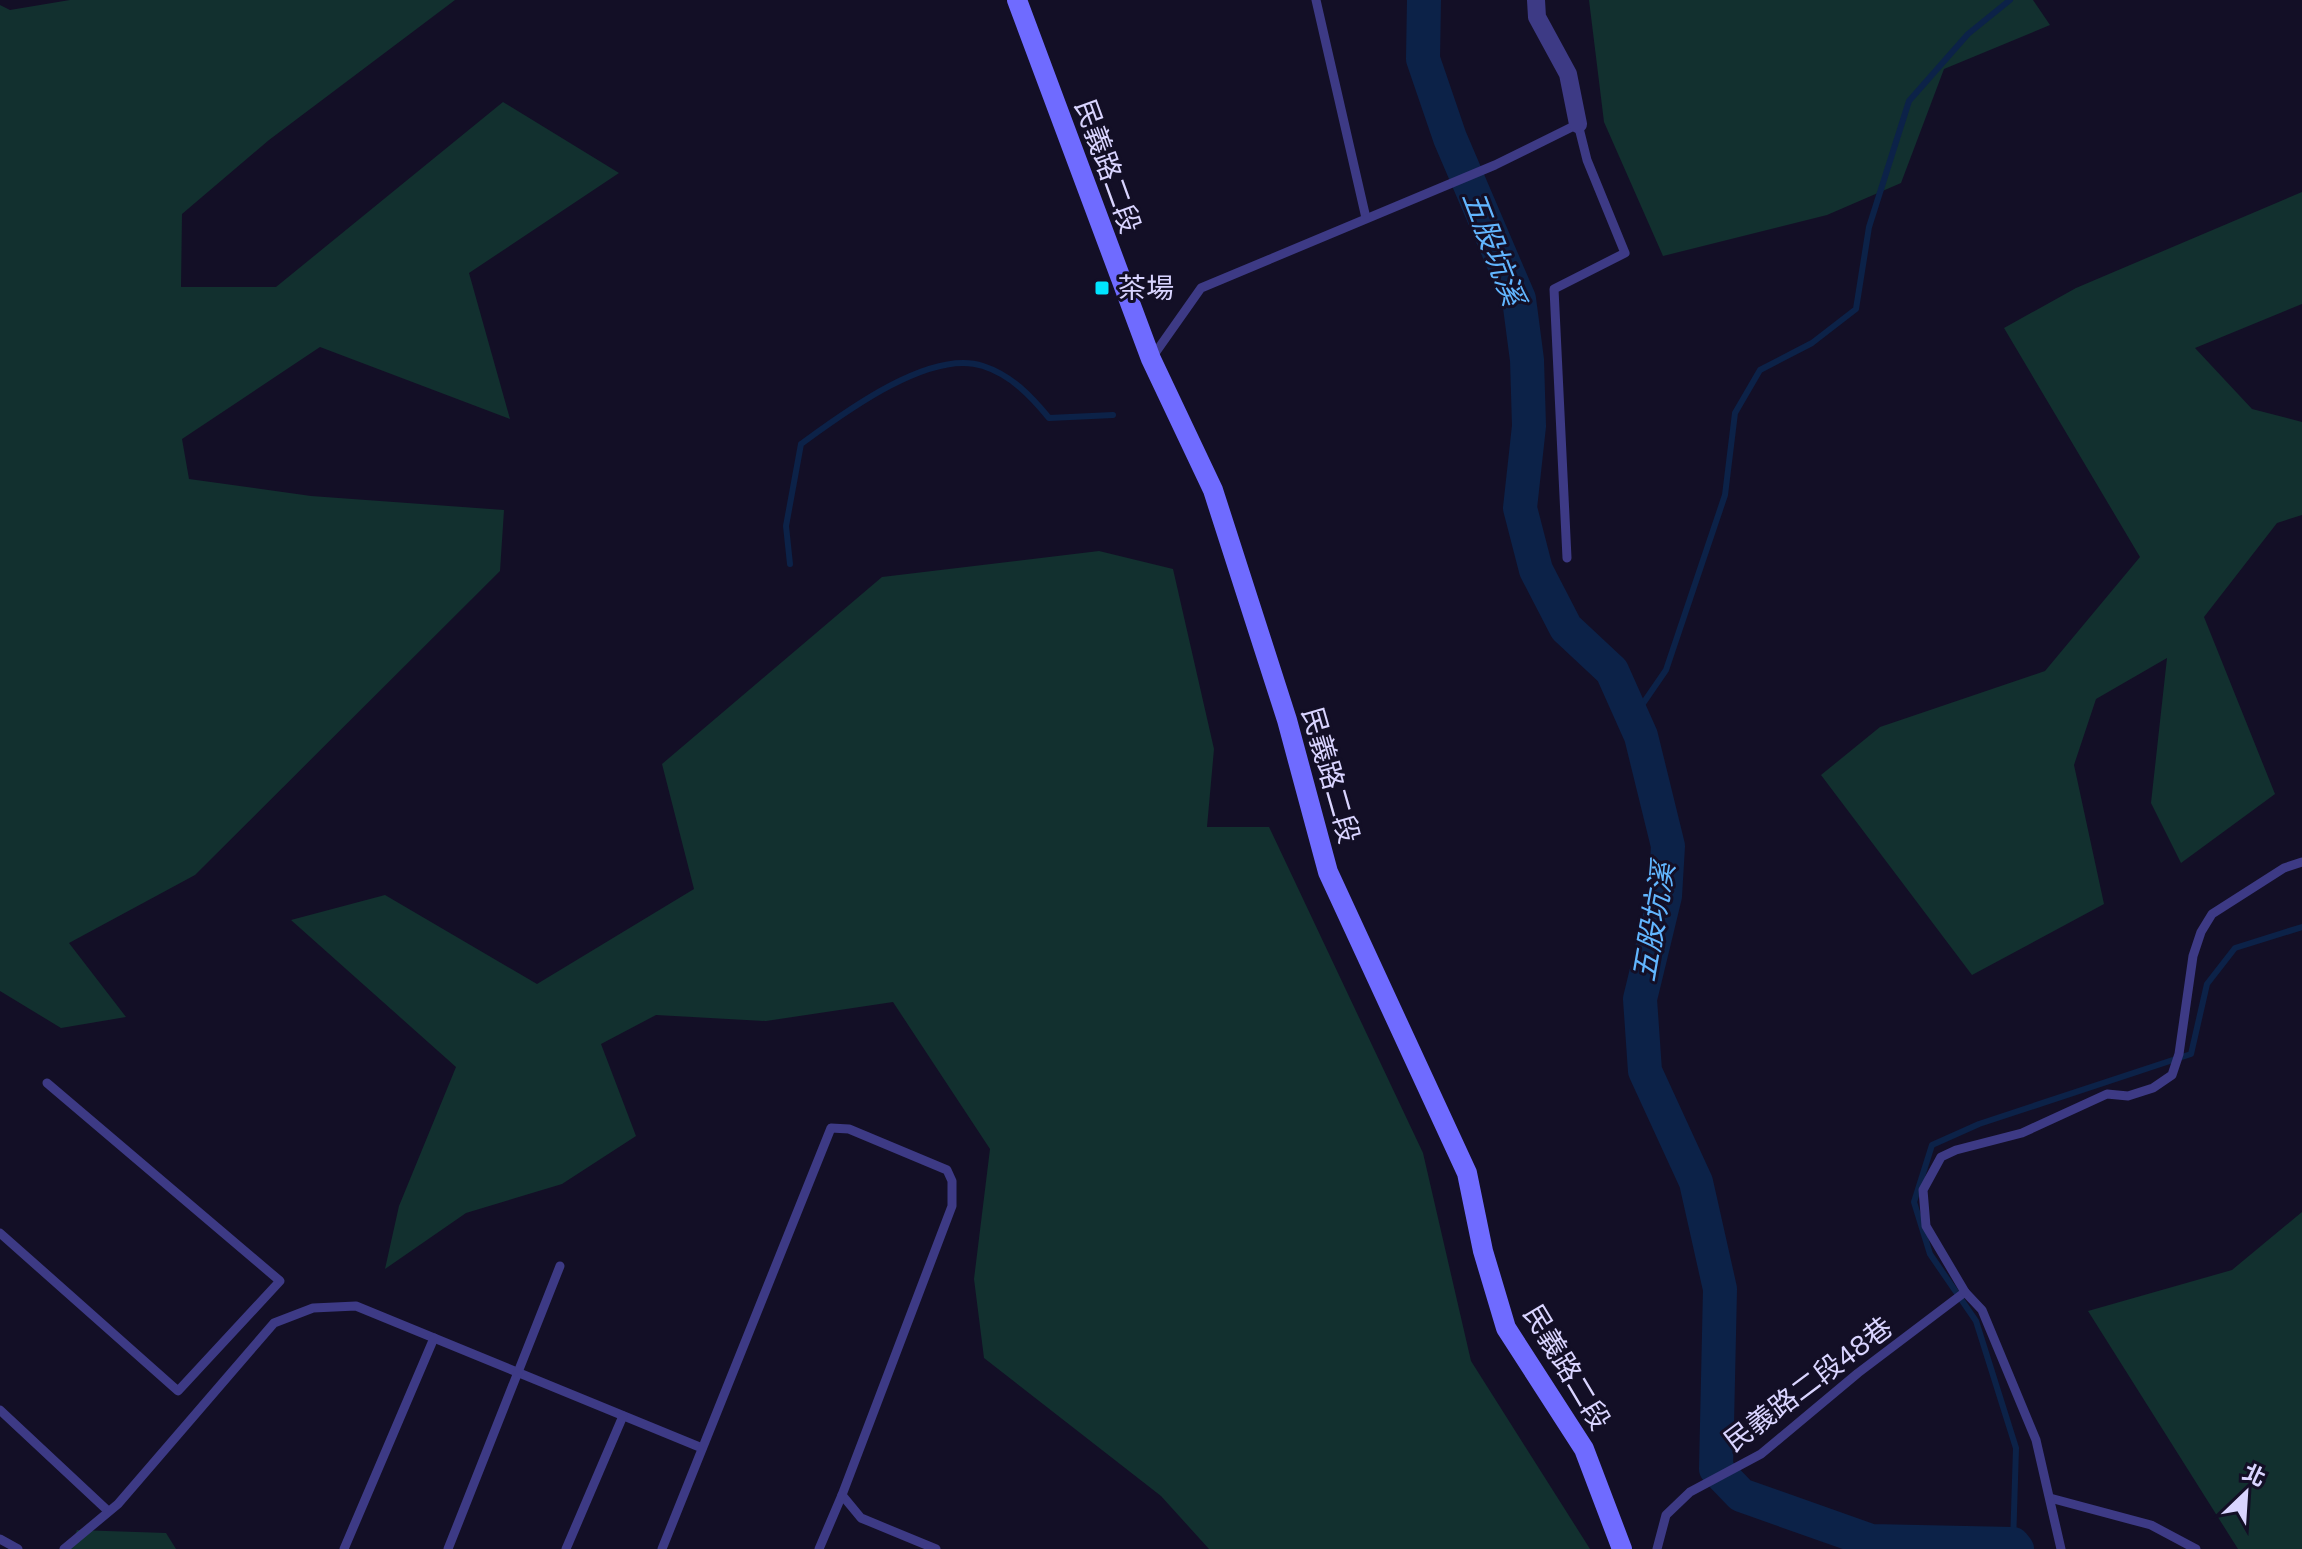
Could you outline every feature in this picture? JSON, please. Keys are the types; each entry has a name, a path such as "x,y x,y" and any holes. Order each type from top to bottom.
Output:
{"main road":[{"name":"民義路二段","path":"1017,0 1151,359 1213,490 1287,720 1328,872 1467,1173 1483,1251 1506,1328 1584,1449 1622,1549"}],"street":[{"path":"1536,0 1537,17 1568,74 1578,124"}],"lane":[{"path":"1316,0 1366,218"},
{"path":"1151,359 1201,288 1495,165 1578,124 1587,160 1625,253 1554,289 1567,558"},
{"path":"2061,1549 2036,1440 1982,1310 1965,1292 1926,1226 1923,1190 1941,1157 2022,1133 2107,1094 2128,1096 2153,1088 2172,1075 2179,1054 2193,956 2212,914 2284,868 2302,862"},
{"path":"0,1233 178,1391 280,1281 47,1083"},
{"path":"662,1549 831,1128 849,1129 947,1170 952,1181 952,1206 819,1549"},
{"path":"448,1549 560,1266"},
{"name":"民義路二段48巷","path":"1657,1549 1666,1515 1690,1492 1761,1454 1858,1373 1965,1292"},
{"path":"64,1549 107,1510 118,1504 274,1323 313,1308 356,1306 702,1448"},
{"path":"344,1549 434,1338"},
{"path":"0,1410 107,1510"},
{"path":"566,1549 623,1416"},
{"path":"842,1495 861,1518 936,1549"},
{"path":"2050,1498 2151,1525 2196,1549"},
{"path":"0,1539 18,1549"}],"green space":[{"path":"70,0 455,0 269,140 182,214 181,287 276,287 503,102 619,173 469,273 510,419 320,347 182,439 189,479 311,496 504,510 500,571 195,875 69,943 126,1017 61,1028 0,991 0,5 10,10"},
{"path":"1589,0 2033,0 2050,25 1944,69 1901,183 1827,215 1663,256 1604,122"},
{"path":"2302,192 2302,304 2195,348 2252,409 2302,422 2302,515 2277,523 2204,617 2275,794 2181,863 2151,803 2167,658 2096,699 2074,765 2104,904 1972,975 1821,775 1880,727 2045,671 2140,557 2004,328 2076,288"},
{"path":"1099,551 1173,569 1214,749 1207,827 1269,827 1423,1153 1471,1361 1590,1549 1209,1549 1161,1496 984,1358 974,1279 990,1149 893,1002 766,1021 656,1015 601,1044 636,1136 562,1184 466,1213 385,1269 399,1206 456,1067 291,920 385,895 537,984 694,889 662,764 882,577"},
{"path":"2302,1212 2302,1549 2238,1549 2088,1311 2232,1270"},
{"path":"77,1530 166,1533 176,1549 69,1549"}],"waterway":[{"name":"五股坑溪","path":"1424,0 1423,59 1450,138 1519,299 1527,360 1529,426 1520,508 1536,570 1566,628 1612,671 1641,736 1668,846 1665,896 1640,999 1645,1071 1696,1182 1720,1289 1716,1469 1741,1495 1871,1541 2013,1544 2017,1549"},
{"path":"1633,718 1666,670 1725,495 1735,413 1760,370 1812,343 1856,309 1869,227 1909,101 1968,34 2010,0"},
{"path":"790,564 786,526 801,444 863,401 913,375 938,366 962,363 983,366 1020,387 1049,418 1113,415"},
{"path":"2013,1544 2016,1448 1976,1321 1930,1254 1914,1202 1932,1145 1979,1124 2191,1054 2207,984 2235,948 2302,927"}],"place":[{"name":"茶場","path":"1102,288"}]}
